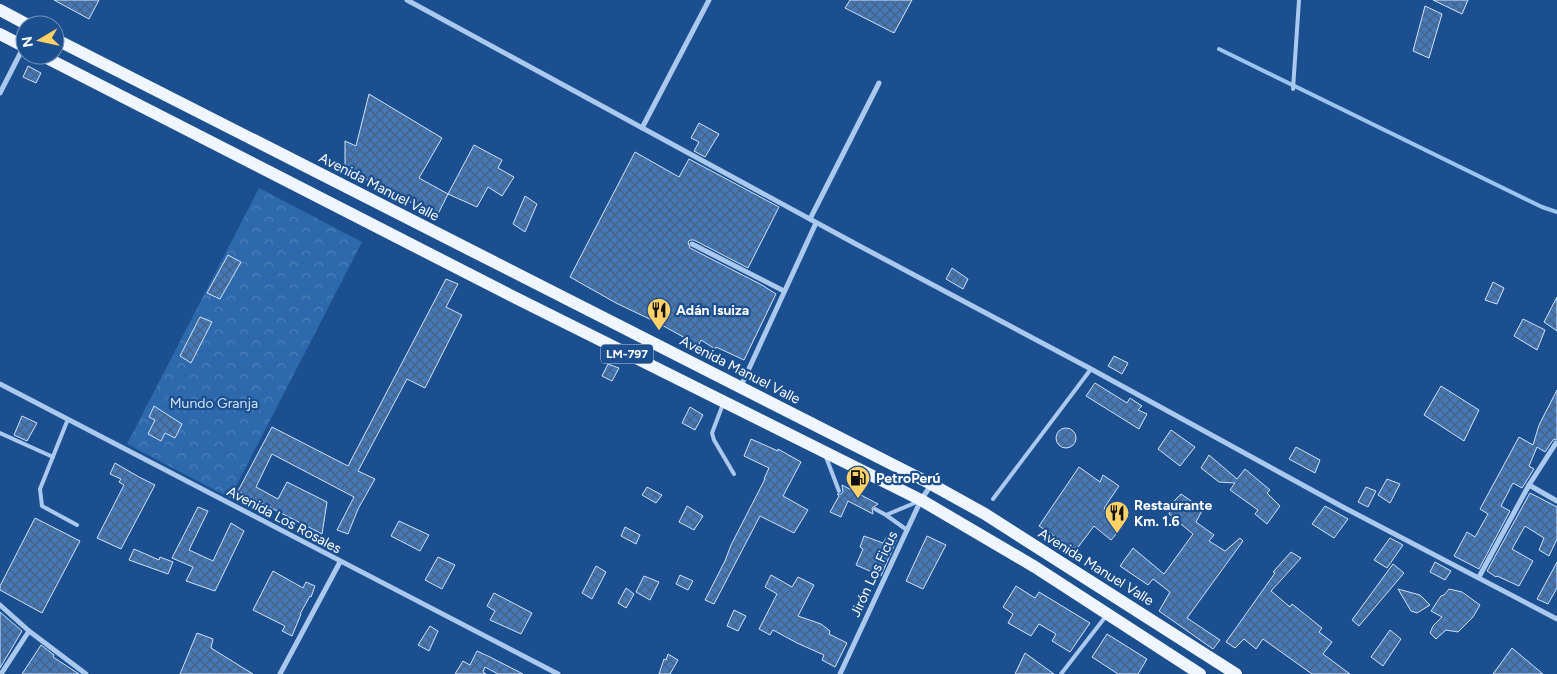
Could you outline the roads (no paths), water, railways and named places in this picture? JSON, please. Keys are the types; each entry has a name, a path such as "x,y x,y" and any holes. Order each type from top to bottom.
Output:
{"main road":[{"path":"0,10 15,18"},
{"path":"0,34 15,41"},
{"name":"Avenida Manuel Valle","path":"65,44 931,484 984,514 1236,674"},
{"name":"LM-797","path":"61,65 508,294 921,500 1035,568 1200,674"}],"street":[{"path":"407,0 1341,506 1557,619"},
{"path":"642,128 709,0"},
{"path":"0,93 15,64"},
{"path":"810,219 879,83"},
{"path":"740,387 816,223"},
{"path":"692,244 784,292"},
{"name":"Avenida Los Rosales","path":"0,384 558,674"},
{"path":"1479,577 1529,485 1556,443"},
{"name":"Jirón Los Ficus","path":"840,674 921,500 931,484"},
{"path":"1529,485 1557,501"},
{"path":"280,674 340,562"},
{"path":"0,605 29,631 86,674"},
{"path":"1,674 29,631"}],"lane":[{"path":"1293,88 1299,0"},
{"path":"993,500 1091,369"},
{"path":"724,402 712,433 714,440 734,474"},
{"path":"68,419 40,489 42,506 77,525"},
{"path":"0,433 53,457"},
{"path":"824,452 840,491"},
{"path":"886,515 921,500"},
{"path":"875,509 907,530"},
{"path":"1061,674 1094,634 1107,614"}],"waterway":[{"path":"1219,49 1542,207 1557,212"}],"place":[{"name":"Adán Isuiza","path":"659,331"},
{"name":"PetroPerú","path":"858,499"},
{"name":"Restaurante Km. 1.6","path":"1117,534"}],"park label":[{"name":"Mundo Granja","path":"214,403"}]}
